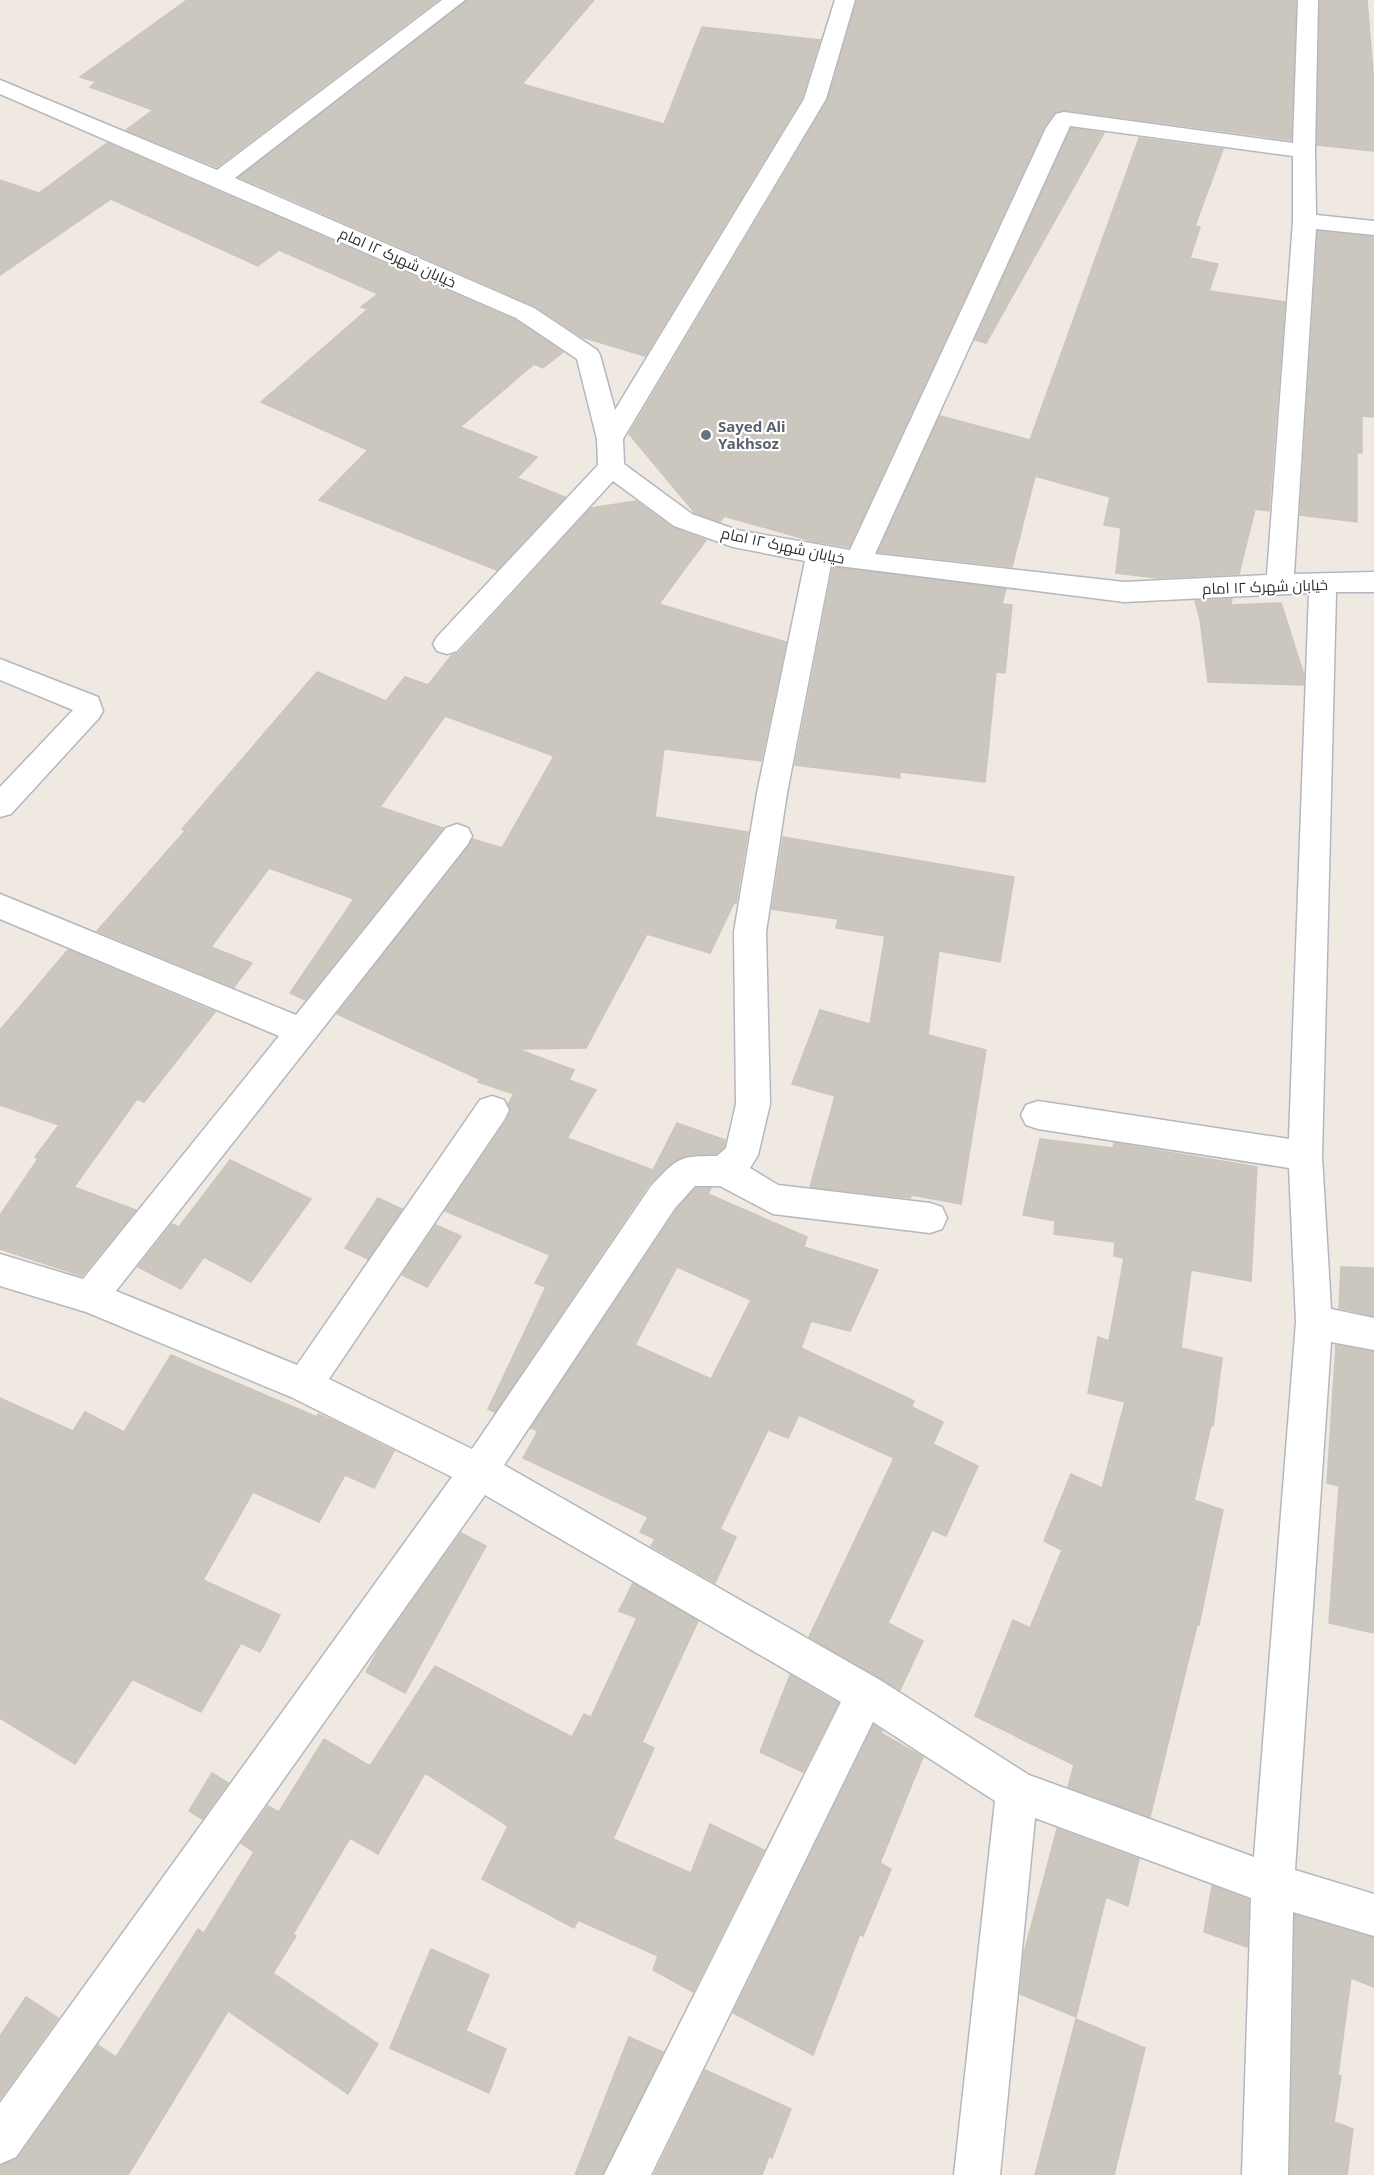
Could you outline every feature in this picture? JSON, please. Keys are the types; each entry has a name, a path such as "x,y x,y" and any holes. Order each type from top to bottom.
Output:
{"street":[{"path":"219,179 455,0"},
{"path":"610,439 815,99 845,0"},
{"path":"1280,584 1305,221 1304,151 1308,0"},
{"name":"خیابان شهرک ۱۲ امام","path":"1,89 219,179 525,313 588,355 610,439 611,467 683,520 734,538 858,561 1124,592 1374,582"},
{"path":"858,561 1057,128 1064,119 1304,151"},
{"path":"1305,221 1374,228"},
{"path":"447,644 611,467"},
{"path":"724,1171 741,1155 753,1104 750,932 772,793 820,554"},
{"path":"1265,2175 1273,1885 1314,1322 1305,1156 1323,583"},
{"path":"0,669 88,704 89,711 0,806"},
{"path":"90,1297 457,836"},
{"path":"0,906 301,1031"},
{"path":"303,1385 492,1110"},
{"path":"1038,1115 1305,1156"},
{"path":"0,2141 479,1471 663,1197 687,1171 724,1171 773,1199 930,1218"},
{"path":"0,1270 90,1297 303,1385 479,1471 866,1694 1017,1791 1273,1885 1374,1915"},
{"path":"1314,1322 1374,1334"},
{"path":"627,2175 866,1694"},
{"path":"977,2175 1017,1791"}],"building":[{"path":"187,0 438,0 217,167 126,130 153,110 90,87 96,82 80,77"},
{"path":"467,0 594,0 522,84 664,124 702,27 820,40 802,98 645,356 582,337 535,306 239,177"},
{"path":"857,0 1296,0 1291,140 1064,110 1054,113 1044,127 849,547 812,541 724,516 720,522 695,513 629,434 828,100"},
{"path":"1320,0 1367,0 1374,85 1374,151 1317,145"},
{"path":"1071,128 1104,133 986,343 975,340"},
{"path":"1139,138 1223,149 1195,226 1200,227 1190,258 1218,264 1209,291 1285,302 1269,511 1255,509 1239,574 1157,578 1116,573 1121,528 1104,525 1110,497 1035,476 1012,567 878,552 940,416 1030,440"},
{"path":"107,143 515,320 563,352 543,368 534,364 460,427 537,457 517,478 565,497 497,570 319,500 368,450 261,402 368,309 361,307 378,294 279,250 258,266 111,199 0,275 0,180 39,193"},
{"path":"1318,231 1374,237 1374,417 1362,416 1362,453 1357,453 1357,522 1300,515"},
{"path":"636,501 673,528 706,540 659,604 786,642 761,761 664,749 655,817 748,832 736,903 710,953 647,934 586,1048 517,1049 574,1070 569,1080 596,1090 567,1138 653,1170 677,1123 725,1140 724,1147 716,1154 693,1155 678,1159 649,1184 495,1412 488,1409 546,1287 535,1283 550,1255 445,1211 506,1121 511,1111 508,1104 514,1094 478,1082 479,1079 337,1014 473,839 502,848 554,756 445,716 380,807 443,828 305,1000 290,993 354,899 269,868 211,947 252,963 234,987 97,931 185,831 182,829 317,672 386,701 405,677 428,685 452,655 459,653 591,508"},
{"path":"833,567 1006,589 1002,604 1012,605 1005,673 996,672 985,782 900,772 900,778 795,765"},
{"path":"1232,599 1231,605 1281,603 1304,675 1303,685 1208,682 1200,619 1195,601"},
{"path":"783,837 1014,877 1000,962 939,951 928,1035 986,1050 961,1204 912,1195 910,1198 810,1187 835,1096 792,1084 820,1010 870,1024 885,936 836,928 838,919 772,909"},
{"path":"68,950 215,1012 144,1102 137,1099 74,1187 136,1210 82,1276 0,1249 0,1215 38,1159 35,1157 59,1125 0,1105 0,1030"},
{"path":"1040,1139 1113,1148 1114,1143 1257,1167 1251,1281 1191,1270 1181,1348 1222,1358 1213,1426 1211,1425 1194,1500 1223,1510 1199,1625 1197,1625 1150,1817 1068,1787 1074,1765 975,1716 1013,1620 1030,1628 1062,1550 1044,1541 1071,1474 1102,1488 1125,1402 1088,1393 1098,1337 1109,1341 1124,1258 1114,1256 1115,1242 1054,1234 1055,1221 1023,1215"},
{"path":"230,1160 311,1199 251,1282 204,1257 181,1289 138,1267 172,1224 179,1227"},
{"path":"696,1188 711,1188 708,1194 807,1237 804,1247 878,1270 850,1331 811,1321 801,1348 914,1401 912,1407 943,1422 933,1444 978,1466 946,1536 932,1530 888,1623 923,1641 900,1690 809,1637 894,1458 799,1415 788,1438 768,1430 720,1529 736,1537 715,1583 651,1546 655,1539 640,1532 648,1517 523,1458 538,1431 531,1428 677,1209","holes":["677,1267 751,1300 711,1379 635,1345"]},
{"path":"378,1198 402,1209 368,1259 345,1248"},
{"path":"436,1225 461,1236 427,1287 402,1275"},
{"path":"1341,1267 1374,1268 1374,1316 1339,1308"},
{"path":"1336,1345 1374,1352 1374,1633 1329,1623 1339,1486 1327,1483"},
{"path":"171,1355 317,1417 318,1414 394,1451 374,1488 345,1475 319,1522 253,1492 203,1580 280,1615 260,1652 241,1643 201,1712 134,1680 131,1681 75,1764 0,1718 0,1398 73,1431 85,1412 124,1432"},
{"path":"461,1533 486,1546 405,1693 366,1672 380,1647"},
{"path":"633,1583 698,1621 642,1742 654,1748 613,1839 691,1873 710,1824 764,1850 693,1992 653,1970 658,1956 578,1920 574,1928 482,1879 508,1826 425,1773 378,1854 350,1838 293,1934 296,1936 273,1973 378,2044 348,2094 228,2011 128,2175 0,2175 0,2166 18,2158 98,2045 116,2057 198,1929 204,1933 254,1852 241,1843 268,1806 279,1812 324,1739 370,1766 435,1666 572,1737 584,1714 591,1717 637,1618 619,1611"},
{"path":"790,1675 838,1703 803,1772 760,1752"},
{"path":"874,1725 882,1731 881,1733 923,1757 880,1863 891,1869 863,1936 860,1934 813,2055 733,2013"},
{"path":"212,1773 228,1783 202,1819 189,1811"},
{"path":"1057,1829 1139,1859 1128,1906 1106,1897 1076,2017 1020,1994 1024,1953"},
{"path":"1212,1886 1249,1900 1247,1947 1204,1932"},
{"path":"1295,1915 1374,1938 1374,1987 1351,1978 1338,2075 1341,2076 1334,2122 1353,2129 1347,2175 1290,2175"},
{"path":"431,1949 489,1975 466,2031 506,2049 489,2093 390,2048"},
{"path":"26,1997 58,2018 0,2099 0,2036"},
{"path":"1076,2019 1145,2048 1114,2175 1035,2175"},
{"path":"629,2037 663,2052 602,2175 575,2175"},
{"path":"705,2070 791,2109 772,2158 769,2156 762,2175 654,2175"}],"place":[{"name":"Sayed Ali Yakhsoz","path":"706,435"}]}
